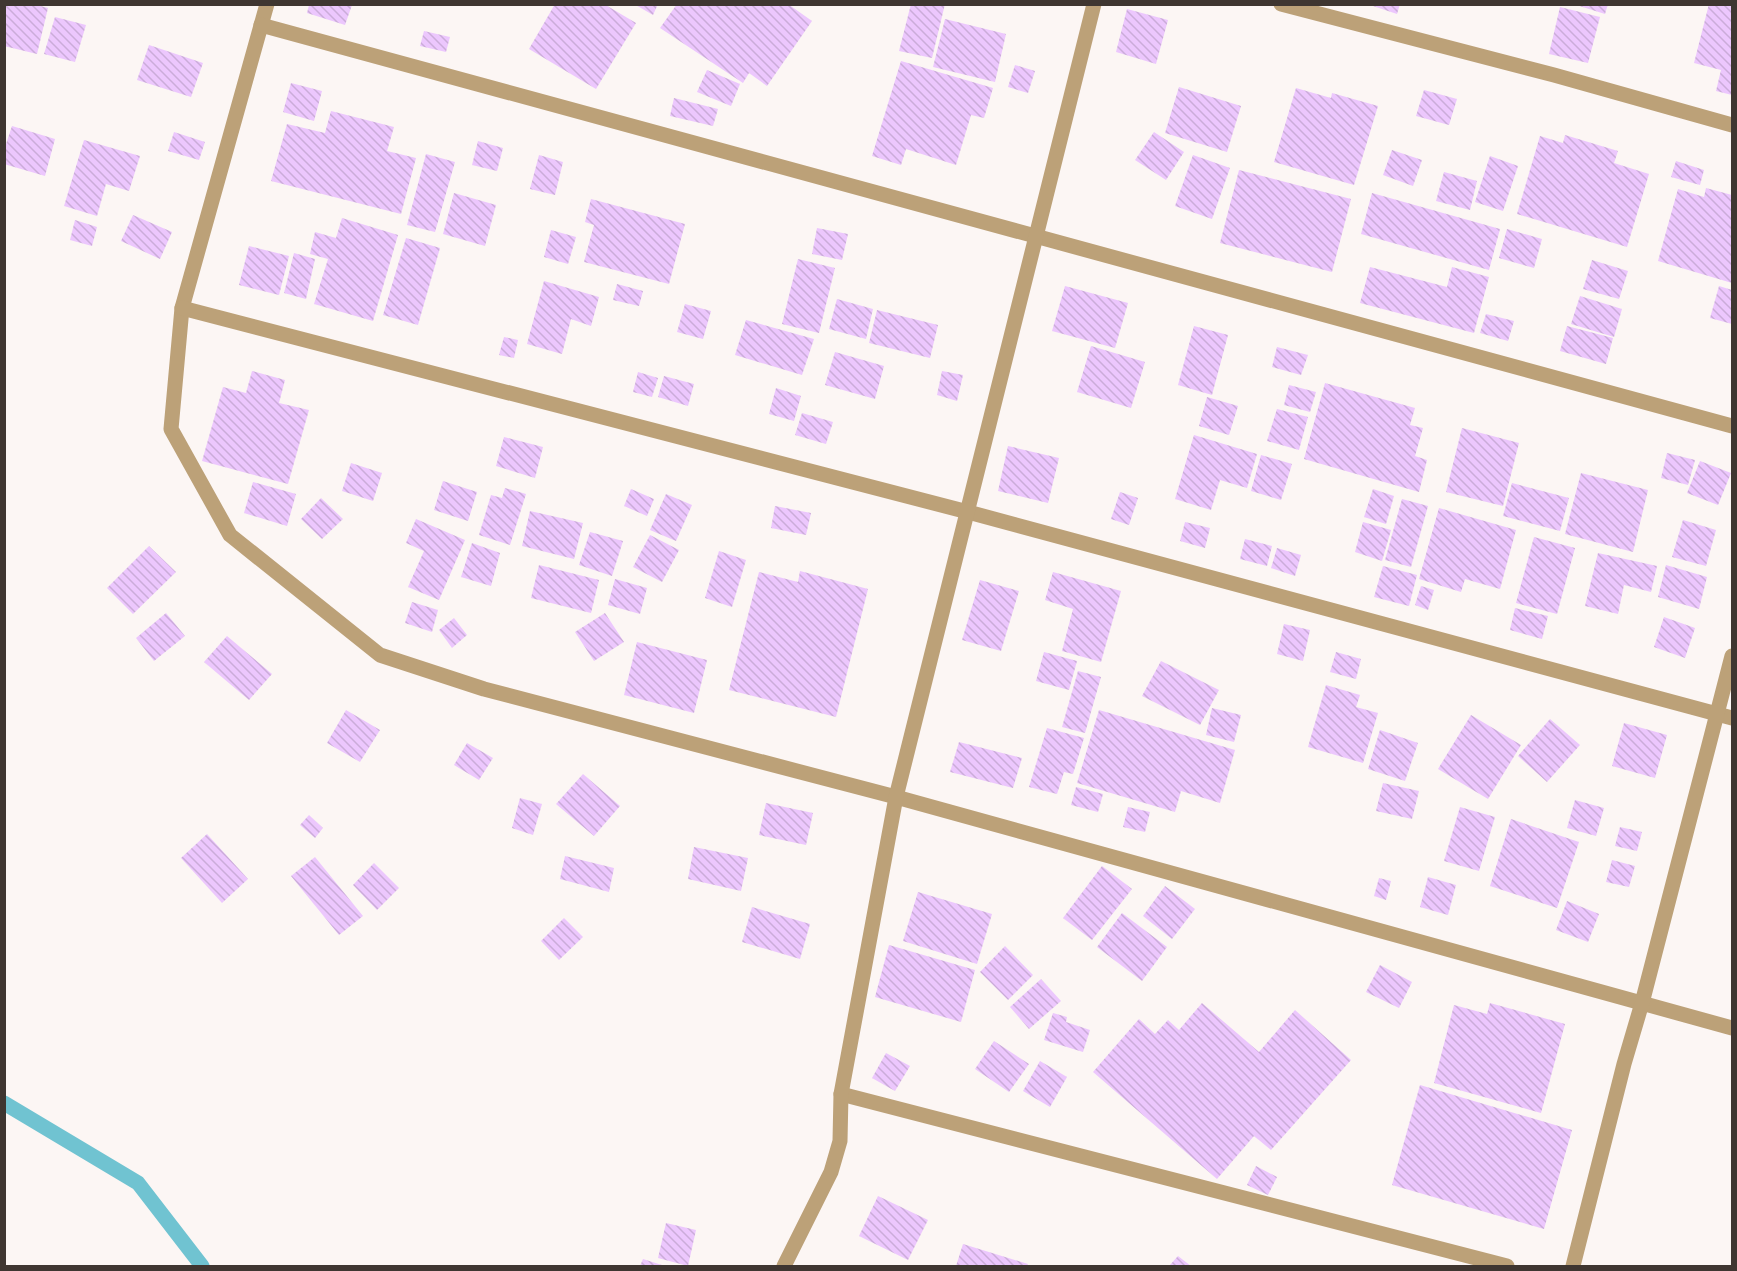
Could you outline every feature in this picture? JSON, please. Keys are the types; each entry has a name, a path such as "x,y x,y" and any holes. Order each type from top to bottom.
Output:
{"street":[{"path":"267,4 182,308 171,429 230,535 380,655 484,689 896,797 1732,1028"},
{"path":"784,1266 831,1172 840,1141 841,1094 896,797 1094,4"},
{"path":"1281,4 1554,75 1732,125"},
{"path":"261,25 1732,426"},
{"path":"182,308 968,512 1732,718"},
{"path":"1573,1266 1732,656"},
{"path":"841,1094 1507,1266"}],"building":[{"path":"4,4 33,4 48,8 37,54 4,46"},
{"path":"555,4 604,4 636,23 596,89 529,49"},
{"path":"634,4 658,4 653,15"},
{"path":"677,4 788,4 812,21 767,86 749,73 743,83 660,28"},
{"path":"911,4 945,4 932,58 899,51"},
{"path":"1367,4 1400,4 1397,14"},
{"path":"1573,4 1608,4 1605,14"},
{"path":"1709,4 1732,4 1732,95 1716,91 1721,70 1694,63"},
{"path":"309,5 352,5 345,25 307,13"},
{"path":"1560,7 1600,17 1588,63 1549,54"},
{"path":"1127,9 1168,20 1156,64 1116,52"},
{"path":"55,17 86,25 75,62 44,54"},
{"path":"945,19 1006,34 995,82 933,67"},
{"path":"424,31 450,37 446,52 420,46"},
{"path":"149,45 203,63 191,97 137,80"},
{"path":"901,61 993,88 984,118 971,115 956,165 906,149 901,165 872,156"},
{"path":"1015,65 1035,71 1028,93 1008,87"},
{"path":"707,70 740,84 731,106 697,92"},
{"path":"291,83 322,91 314,121 283,112"},
{"path":"1179,87 1241,106 1227,152 1165,133"},
{"path":"1296,88 1331,98 1332,93 1378,106 1354,185 1274,162"},
{"path":"1424,90 1457,99 1449,125 1416,116"},
{"path":"674,98 718,109 713,126 670,116"},
{"path":"331,111 394,127 387,151 416,158 401,214 271,181 287,124 325,133"},
{"path":"12,126 55,139 45,176 4,164 4,150"},
{"path":"174,132 205,142 199,160 168,151"},
{"path":"1154,132 1184,152 1166,180 1135,160"},
{"path":"1565,135 1618,151 1614,163 1649,174 1627,247 1517,214 1540,136 1563,143"},
{"path":"84,140 140,156 129,191 106,184 97,216 64,206"},
{"path":"478,141 503,148 497,171 472,165"},
{"path":"1392,150 1422,160 1413,186 1383,175"},
{"path":"426,154 455,162 435,232 407,225"},
{"path":"539,155 563,162 555,195 530,189"},
{"path":"1193,155 1230,168 1212,219 1175,206"},
{"path":"1490,156 1518,166 1503,211 1475,202"},
{"path":"1676,161 1704,170 1700,185 1671,177"},
{"path":"1239,170 1351,199 1332,272 1220,243"},
{"path":"1444,172 1477,181 1470,210 1436,201"},
{"path":"1706,188 1732,195 1732,283 1658,261 1678,189 1704,197"},
{"path":"454,193 496,205 485,246 443,234"},
{"path":"1372,193 1500,229 1489,270 1361,234"},
{"path":"591,199 685,224 669,284 584,262 594,225 585,222"},
{"path":"133,215 172,232 160,259 121,241"},
{"path":"342,218 398,235 373,321 314,304 328,259 310,254 315,232 336,238"},
{"path":"75,220 97,227 92,246 70,240"},
{"path":"817,228 848,234 842,260 812,254"},
{"path":"1507,229 1542,239 1534,268 1499,258"},
{"path":"551,230 576,237 568,264 544,257"},
{"path":"406,238 440,248 418,325 383,315"},
{"path":"249,246 289,256 279,295 239,285"},
{"path":"294,253 315,259 306,299 284,293"},
{"path":"798,259 835,268 819,333 782,324"},
{"path":"1592,260 1628,271 1619,299 1583,289"},
{"path":"1370,267 1447,287 1452,267 1489,277 1474,333 1360,303"},
{"path":"544,281 599,297 591,326 571,319 562,354 527,344"},
{"path":"617,284 643,291 639,306 613,300"},
{"path":"1065,286 1128,303 1115,348 1052,331"},
{"path":"1719,286 1732,290 1732,324 1710,318"},
{"path":"1580,296 1622,309 1614,337 1571,324"},
{"path":"837,299 873,309 866,339 829,329"},
{"path":"685,304 711,311 703,339 677,332"},
{"path":"877,310 938,325 930,358 869,343"},
{"path":"1486,314 1514,321 1508,341 1480,333"},
{"path":"746,320 814,339 802,375 735,355"},
{"path":"1194,326 1228,335 1212,395 1178,385"},
{"path":"1567,326 1613,338 1606,364 1560,351"},
{"path":"504,337 518,340 514,358 499,355"},
{"path":"1091,346 1145,362 1131,408 1077,392"},
{"path":"1277,347 1308,355 1301,375 1272,367"},
{"path":"835,352 884,366 875,399 825,385"},
{"path":"252,371 285,380 279,403 309,410 288,484 202,461 223,387 246,393"},
{"path":"942,371 963,375 957,401 937,395"},
{"path":"638,372 658,378 652,397 633,392"},
{"path":"664,376 694,384 688,406 658,397"},
{"path":"1325,383 1415,408 1410,425 1423,428 1415,456 1427,460 1419,492 1304,459"},
{"path":"1289,385 1316,392 1310,412 1284,405"},
{"path":"776,388 801,396 794,421 769,414"},
{"path":"1207,397 1238,406 1229,435 1199,426"},
{"path":"1277,409 1308,417 1299,450 1267,441"},
{"path":"802,413 833,422 826,444 795,435"},
{"path":"1462,428 1519,443 1503,506 1446,492"},
{"path":"1194,435 1257,454 1247,488 1220,480 1211,510 1175,499"},
{"path":"504,437 543,447 535,478 496,466"},
{"path":"1008,446 1059,458 1048,503 998,491"},
{"path":"1667,453 1695,460 1688,485 1661,478"},
{"path":"1261,455 1292,464 1281,500 1251,491"},
{"path":"1700,461 1731,473 1718,505 1687,493"},
{"path":"351,463 382,473 373,501 342,491"},
{"path":"1581,473 1648,490 1633,552 1565,534"},
{"path":"443,481 477,492 468,521 434,510"},
{"path":"253,482 296,494 287,526 244,513"},
{"path":"1512,483 1569,498 1560,531 1503,516"},
{"path":"505,488 526,494 510,545 479,535 491,495 502,498"},
{"path":"631,489 654,499 647,516 624,506"},
{"path":"1373,489 1394,496 1386,524 1364,517"},
{"path":"1120,492 1138,498 1129,525 1111,519"},
{"path":"666,494 692,505 676,541 650,530"},
{"path":"321,498 343,519 322,539 301,519"},
{"path":"1402,499 1428,506 1411,567 1385,560"},
{"path":"775,506 811,513 806,535 771,528"},
{"path":"1439,508 1516,530 1500,589 1465,579 1461,592 1419,579"},
{"path":"530,511 583,523 574,559 522,546"},
{"path":"416,519 465,540 439,600 408,587 424,551 406,543"},
{"path":"1683,520 1716,530 1706,566 1672,557"},
{"path":"1185,522 1210,528 1205,548 1180,541"},
{"path":"1363,522 1391,530 1382,561 1355,552"},
{"path":"590,532 623,541 612,576 579,565"},
{"path":"650,535 679,550 662,582 633,567"},
{"path":"1534,537 1575,548 1557,614 1516,603"},
{"path":"1245,539 1272,546 1267,566 1240,559"},
{"path":"472,543 500,553 491,586 461,577"},
{"path":"149,546 176,572 133,614 107,588"},
{"path":"1277,548 1301,555 1295,576 1271,568"},
{"path":"719,551 746,560 732,607 705,598"},
{"path":"1598,553 1657,566 1651,592 1624,585 1618,614 1585,606"},
{"path":"539,565 599,580 591,613 531,598"},
{"path":"1666,565 1707,577 1699,609 1658,597"},
{"path":"1383,566 1417,575 1409,606 1374,597"},
{"path":"800,571 868,589 836,717 729,690 759,572 798,582"},
{"path":"1053,572 1121,591 1101,662 1062,651 1073,609 1045,600"},
{"path":"615,579 647,588 640,614 608,605"},
{"path":"980,580 1019,591 1001,651 962,640"},
{"path":"1421,586 1434,590 1428,610 1415,605"},
{"path":"412,602 438,610 432,632 405,623"},
{"path":"1515,608 1548,616 1542,639 1510,630"},
{"path":"166,613 185,636 154,661 136,638"},
{"path":"605,613 624,642 594,661 575,632"},
{"path":"1664,617 1695,628 1685,658 1654,647"},
{"path":"454,618 467,635 452,648 439,630"},
{"path":"1284,624 1310,630 1303,661 1277,654"},
{"path":"227,636 272,674 249,700 204,662"},
{"path":"637,642 707,660 694,713 624,695"},
{"path":"1044,652 1077,661 1069,690 1036,681"},
{"path":"1336,652 1361,659 1356,679 1330,672"},
{"path":"1161,661 1219,690 1200,725 1142,696"},
{"path":"1078,671 1101,677 1085,733 1062,727"},
{"path":"1326,685 1360,695 1356,707 1378,713 1363,763 1308,747"},
{"path":"1212,708 1241,715 1234,742 1206,735"},
{"path":"346,710 380,730 360,762 327,743"},
{"path":"1099,710 1235,750 1220,803 1181,791 1175,812 1077,783"},
{"path":"1471,715 1521,745 1488,799 1438,769"},
{"path":"1550,719 1580,745 1547,782 1518,756"},
{"path":"1624,723 1667,735 1655,778 1612,766"},
{"path":"1047,728 1084,738 1073,774 1064,772 1057,794 1029,787"},
{"path":"1380,730 1418,743 1405,781 1368,769"},
{"path":"959,742 1022,758 1013,788 950,772"},
{"path":"467,743 493,758 479,780 454,765"},
{"path":"583,774 620,806 594,836 556,804"},
{"path":"1383,783 1419,791 1412,819 1376,811"},
{"path":"1076,787 1103,794 1098,812 1071,805"},
{"path":"520,798 542,804 533,835 512,828"},
{"path":"1575,800 1604,808 1596,836 1567,828"},
{"path":"766,803 813,813 806,845 759,835"},
{"path":"1128,807 1150,812 1145,832 1123,827"},
{"path":"1460,807 1495,817 1479,871 1444,861"},
{"path":"309,815 323,828 315,838 300,825"},
{"path":"1511,819 1579,842 1557,908 1490,886"},
{"path":"1620,827 1642,832 1637,851 1615,846"},
{"path":"207,834 248,879 222,903 181,858"},
{"path":"694,847 748,858 741,891 688,879"},
{"path":"565,856 614,868 609,892 560,879"},
{"path":"315,857 363,916 339,935 291,876"},
{"path":"1612,860 1635,866 1629,887 1606,882"},
{"path":"374,863 399,888 377,910 353,885"},
{"path":"1102,866 1132,889 1092,940 1063,918"},
{"path":"1428,877 1456,885 1448,915 1420,907"},
{"path":"1379,878 1391,881 1386,900 1374,896"},
{"path":"1165,886 1195,909 1172,939 1143,916"},
{"path":"918,892 992,914 977,964 903,941"},
{"path":"1567,901 1599,914 1588,942 1556,930"},
{"path":"752,907 810,924 800,959 742,942"},
{"path":"1122,913 1167,947 1142,981 1097,947"},
{"path":"564,918 583,937 559,960 541,941"},
{"path":"889,945 975,970 961,1022 875,997"},
{"path":"1005,946 1033,975 1008,1000 980,972"},
{"path":"1380,965 1412,982 1399,1008 1366,992"},
{"path":"1041,979 1061,1001 1029,1029 1010,1007"},
{"path":"1202,1003 1259,1052 1295,1010 1351,1060 1271,1150 1254,1136 1217,1179 1093,1072 1139,1019 1155,1034 1168,1020 1179,1030"},
{"path":"1490,1003 1565,1024 1541,1113 1434,1083 1454,1005 1487,1014"},
{"path":"1053,1013 1067,1017 1066,1022 1090,1030 1083,1052 1044,1040"},
{"path":"994,1041 1029,1064 1009,1092 975,1069"},
{"path":"886,1053 910,1066 895,1091 872,1078"},
{"path":"1040,1061 1067,1077 1050,1107 1023,1091"},
{"path":"1420,1085 1572,1130 1544,1229 1392,1185"},
{"path":"1256,1166 1277,1177 1268,1195 1247,1185"},
{"path":"878,1196 928,1220 908,1260 859,1236"},
{"path":"666,1223 696,1230 688,1266 658,1258"},
{"path":"963,1244 1028,1264 1027,1266 956,1266"},
{"path":"1178,1256 1191,1266 1169,1266"},
{"path":"643,1259 665,1266 640,1266"}],"waterway":[{"path":"4,1103 138,1183 202,1266"}]}
